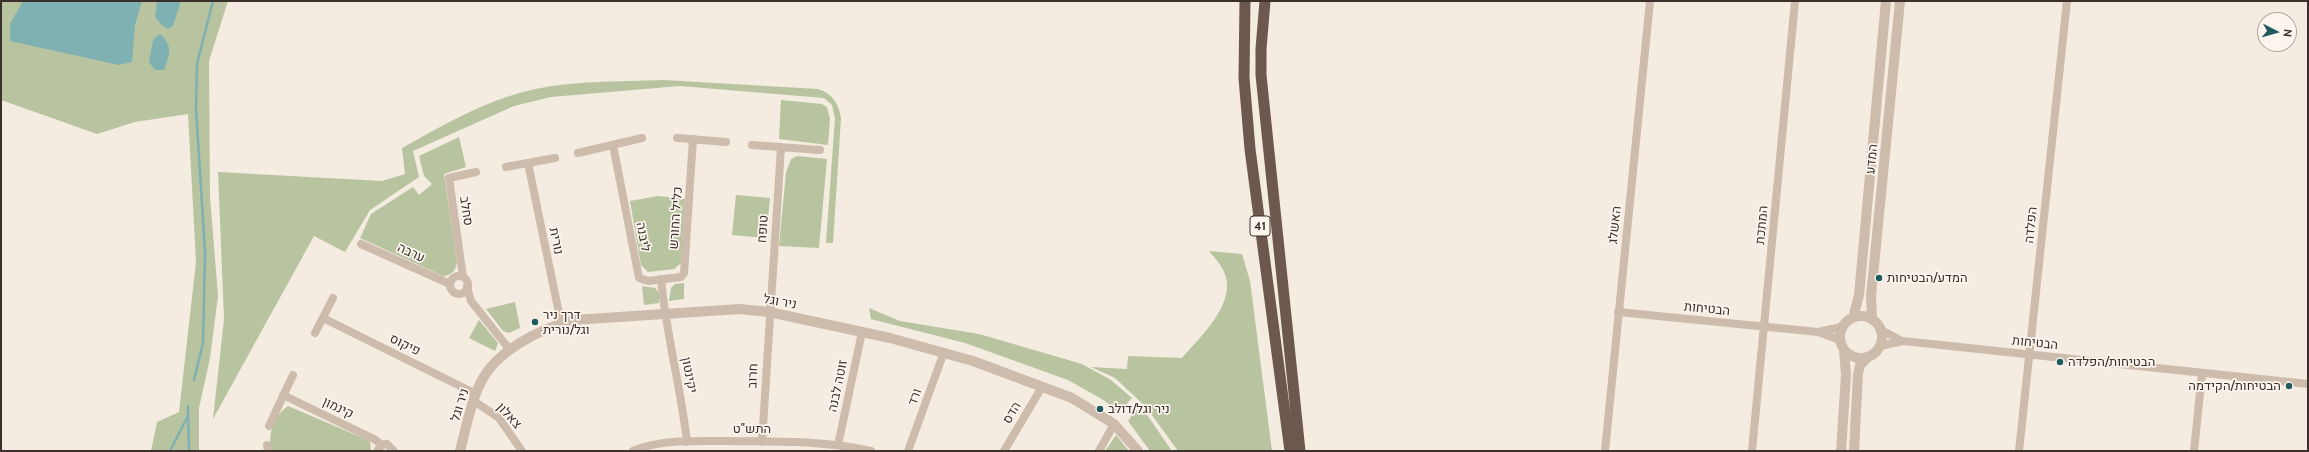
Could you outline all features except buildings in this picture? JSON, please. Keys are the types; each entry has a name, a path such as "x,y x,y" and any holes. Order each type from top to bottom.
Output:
{"highway":[{"name":"41","path":"1245,1 1244,78 1250,148 1290,451"},
{"name":"41","path":"1266,1 1261,49 1261,74 1300,451"}],"street":[{"name":"האשלג","path":"1605,451 1650,1"},
{"name":"המתכת","path":"1752,451 1795,1"},
{"name":"המדע","path":"1853,318 1859,295 1886,1"},
{"name":"המדע","path":"1872,319 1871,296 1900,1"},
{"name":"הפלדה","path":"2019,451 2067,1"},
{"path":"578,153 642,138"},
{"path":"677,138 726,142"},
{"name":"כליל החורש","path":"661,279 681,277 684,273 693,139"},
{"name":"ליבנה","path":"613,145 639,278 648,281 661,279"},
{"path":"752,145 820,150"},
{"name":"טופח","path":"769,312 781,147"},
{"path":"506,167 555,158"},
{"name":"נורית","path":"528,163 561,323"},
{"name":"סחלב","path":"463,277 449,178 476,172"},
{"name":"ערבה","path":"361,244 450,284"},
{"path":"471,301 467,281 463,277 455,277 450,284 454,292 459,293 471,301 510,350"},
{"path":"661,279 664,313"},
{"path":"459,293 464,292 468,287"},
{"path":"315,333 333,298"},
{"name":"ניר וגל","path":"460,451 475,397 483,377 510,350 538,333 561,323 592,318 723,309 769,312 862,332 944,352 1042,386 1082,403 1114,424 1138,451"},
{"name":"חרוב","path":"762,442 769,312"},
{"name":"הבטיחות","path":"1618,312 1818,332 1842,327"},
{"name":"יקינטון","path":"664,313 680,388 688,442"},
{"path":"1841,451 1846,375 1842,345 1842,327 1853,318 1863,316 1872,319 1881,330 1880,346 1876,352 1860,365 1858,374 1854,451"},
{"name":"פיקוס","path":"323,318 475,397"},
{"name":"הבטיחות","path":"1881,330 1903,341"},
{"name":"זוטה לבנה","path":"838,445 862,332"},
{"name":"הבטיחות","path":"1818,332 1842,345"},
{"name":"הבטיחות","path":"1880,346 1903,341 2308,384"},
{"path":"1842,345 1855,357 1868,357"},
{"name":"ורד","path":"908,451 944,352"},
{"path":"2194,451 2202,373"},
{"path":"269,426 293,375"},
{"name":"הדס","path":"1004,451 1042,386"},
{"name":"קינמון","path":"283,395 374,439 379,448"},
{"name":"צאלון","path":"475,397 499,418 522,451"},
{"path":"1099,451 1114,424"},
{"name":"התש\"ט","path":"633,451 650,446 676,447 688,442 792,441 838,445 871,451"},
{"path":"379,448 387,444 393,449 401,451"}],"green space":[{"path":"1,1 228,1 209,61 210,197 218,296 210,358 199,408 199,451 151,451 157,422 179,412 196,262 188,114 135,122 97,134 1,100"},
{"path":"664,80 818,89 831,96 839,108 841,118 833,243 826,243 835,118 832,105 824,98 680,86 551,97 514,106 413,151 419,177 370,210 345,252 314,236 213,419 224,319 218,172 382,181 405,174 402,148 463,115 494,101 544,87 595,82"},
{"path":"781,100 822,104 827,107 830,119 828,145 779,139"},
{"path":"459,137 466,167 444,174 457,261 453,272 443,276 360,238 371,214 413,187 419,195 432,184 424,176 419,156"},
{"path":"797,156 827,159 819,248 779,246 786,173 791,159"},
{"path":"736,195 770,198 766,238 732,235"},
{"path":"658,196 685,199 681,263 674,269 648,272 641,265 630,201"},
{"path":"1209,251 1242,254 1250,281 1272,451 1178,451 1146,407 1115,378 1091,367 1127,369 1128,356 1182,358 1208,328 1223,305 1227,280 1218,261"},
{"path":"684,283 684,299 669,301 671,288 675,284"},
{"path":"642,286 655,288 659,293 659,303 644,305"},
{"path":"515,302 520,328 509,333 503,331 486,309"},
{"path":"869,308 900,321 979,334 1082,364 1111,380 1132,398 1118,413 1105,401 1068,380 965,343 871,319"},
{"path":"479,320 498,343 495,351 469,338"},
{"path":"288,406 370,441 371,451 271,451 270,439 275,420"},
{"path":"1143,409 1172,451 1150,451 1128,421 1135,411"},
{"path":"1116,435 1129,451 1105,451"}],"water":[{"path":"23,1 142,1 135,25 132,62 119,65 10,41 10,24"},
{"path":"157,1 181,1 173,26 168,29 155,17"},
{"path":"160,34 169,46 169,55 164,70 155,70 149,62 153,40"}],"waterway":[{"path":"194,380 203,343 205,252 196,108 197,64 213,1"},
{"path":"188,406 189,451"},
{"path":"170,451 188,416"}],"place":[{"name":"המדע/הבטיחות","path":"1879,278"},
{"name":"דרך ניר וגל/נורית","path":"535,322"},
{"name":"הבטיחות/הפלדה","path":"2060,362"},
{"name":"הבטיחות/הקידמה","path":"2289,386"},
{"name":"ניר וגל/דולב","path":"1100,409"}]}
